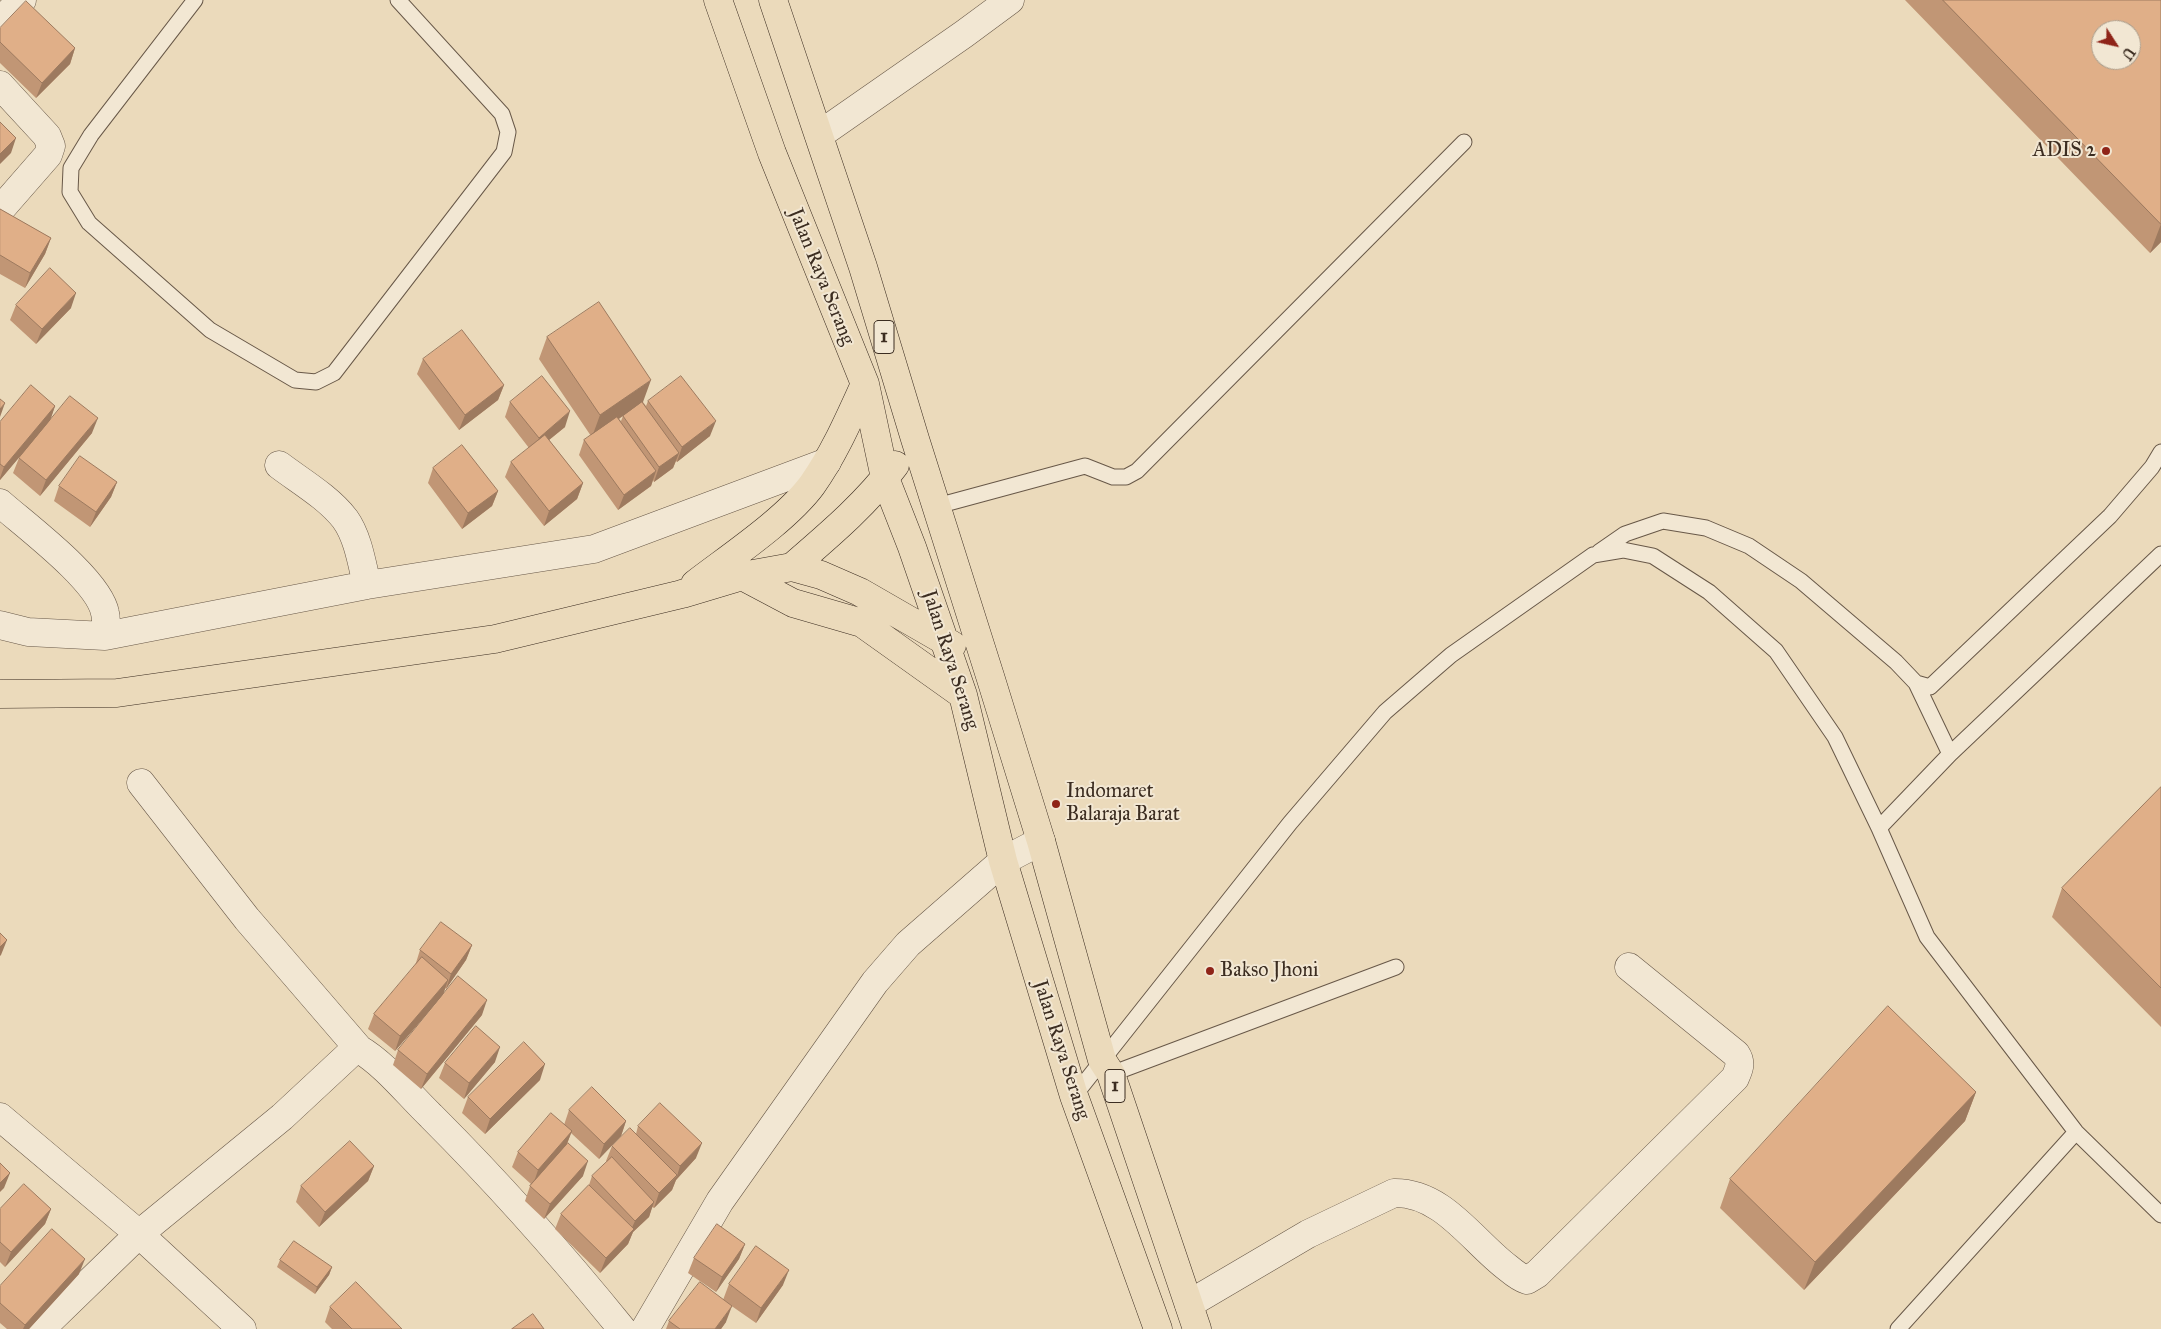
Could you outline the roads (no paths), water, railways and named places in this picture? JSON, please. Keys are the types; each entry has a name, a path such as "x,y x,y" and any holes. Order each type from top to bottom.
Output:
{"highway":[{"name":"Jalan Raya Serang","path":"718,0 772,153 865,384 885,478 912,547 963,695 1002,862 1074,1096 1156,1325"},
{"name":"Jalan Raya Serang","path":"773,0 863,268 915,439 938,506 1041,841 1106,1067 1193,1317"},
{"path":"682,594 755,538 810,487 839,442 865,384"},
{"path":"792,567 852,514 885,478 915,439"},
{"path":"0,694 117,693 495,639 682,594 742,576 792,567 821,575 860,592 945,639 990,676"},
{"path":"742,576 793,603 862,623 963,695"},
{"path":"1156,1325 1193,1317"}],"street":[{"path":"0,22 22,0"},
{"path":"819,135 1010,0"},
{"path":"0,85 47,136 51,146 48,156 0,210"},
{"path":"0,625 28,632 105,636 368,585 594,549 827,462"},
{"path":"279,465 329,503 345,520 356,545 368,585"},
{"path":"0,503 71,566 96,592 106,613 105,636"},
{"path":"141,783 247,919 359,1049 380,1065 464,1149 542,1232 622,1329"},
{"path":"645,1329 720,1200 875,982 908,944 1002,862 1041,841"},
{"path":"1193,1317 1308,1234 1394,1193 1405,1192 1450,1215 1497,1260 1522,1278 1527,1280 1537,1274 1735,1078 1740,1067 1740,1061 1736,1054 1629,967"},
{"path":"41,1329 139,1234 282,1116 353,1051 359,1049"},
{"path":"0,1117 139,1234 242,1329"}],"lane":[{"path":"195,0 91,134 71,168 70,192 89,223 210,330 295,380 316,382 334,373 504,152 508,132 502,114 398,0"},
{"path":"938,506 1085,466 1113,477 1126,477 1137,471 1464,142"},
{"path":"1916,682 1930,688 2110,516 2152,467 2161,452"},
{"path":"1074,1096 1106,1067 1290,823 1385,712 1451,655 1626,534 1663,521 1714,532 1749,546 1801,581 1896,662 1916,682 1950,754"},
{"path":"1593,555 1623,550 1653,556 1709,592 1776,650 1835,737 1879,828 1927,937 2076,1132 2161,1215"},
{"path":"1879,828 1950,754 2161,554"},
{"path":"1106,1067 1396,967"},
{"path":"1898,1329 2076,1132"}],"place":[{"name":"ADIS 2","path":"2106,151"},
{"name":"Indomaret Balaraja Barat","path":"1056,804"},
{"name":"Bakso Jhoni","path":"1210,971"}]}
